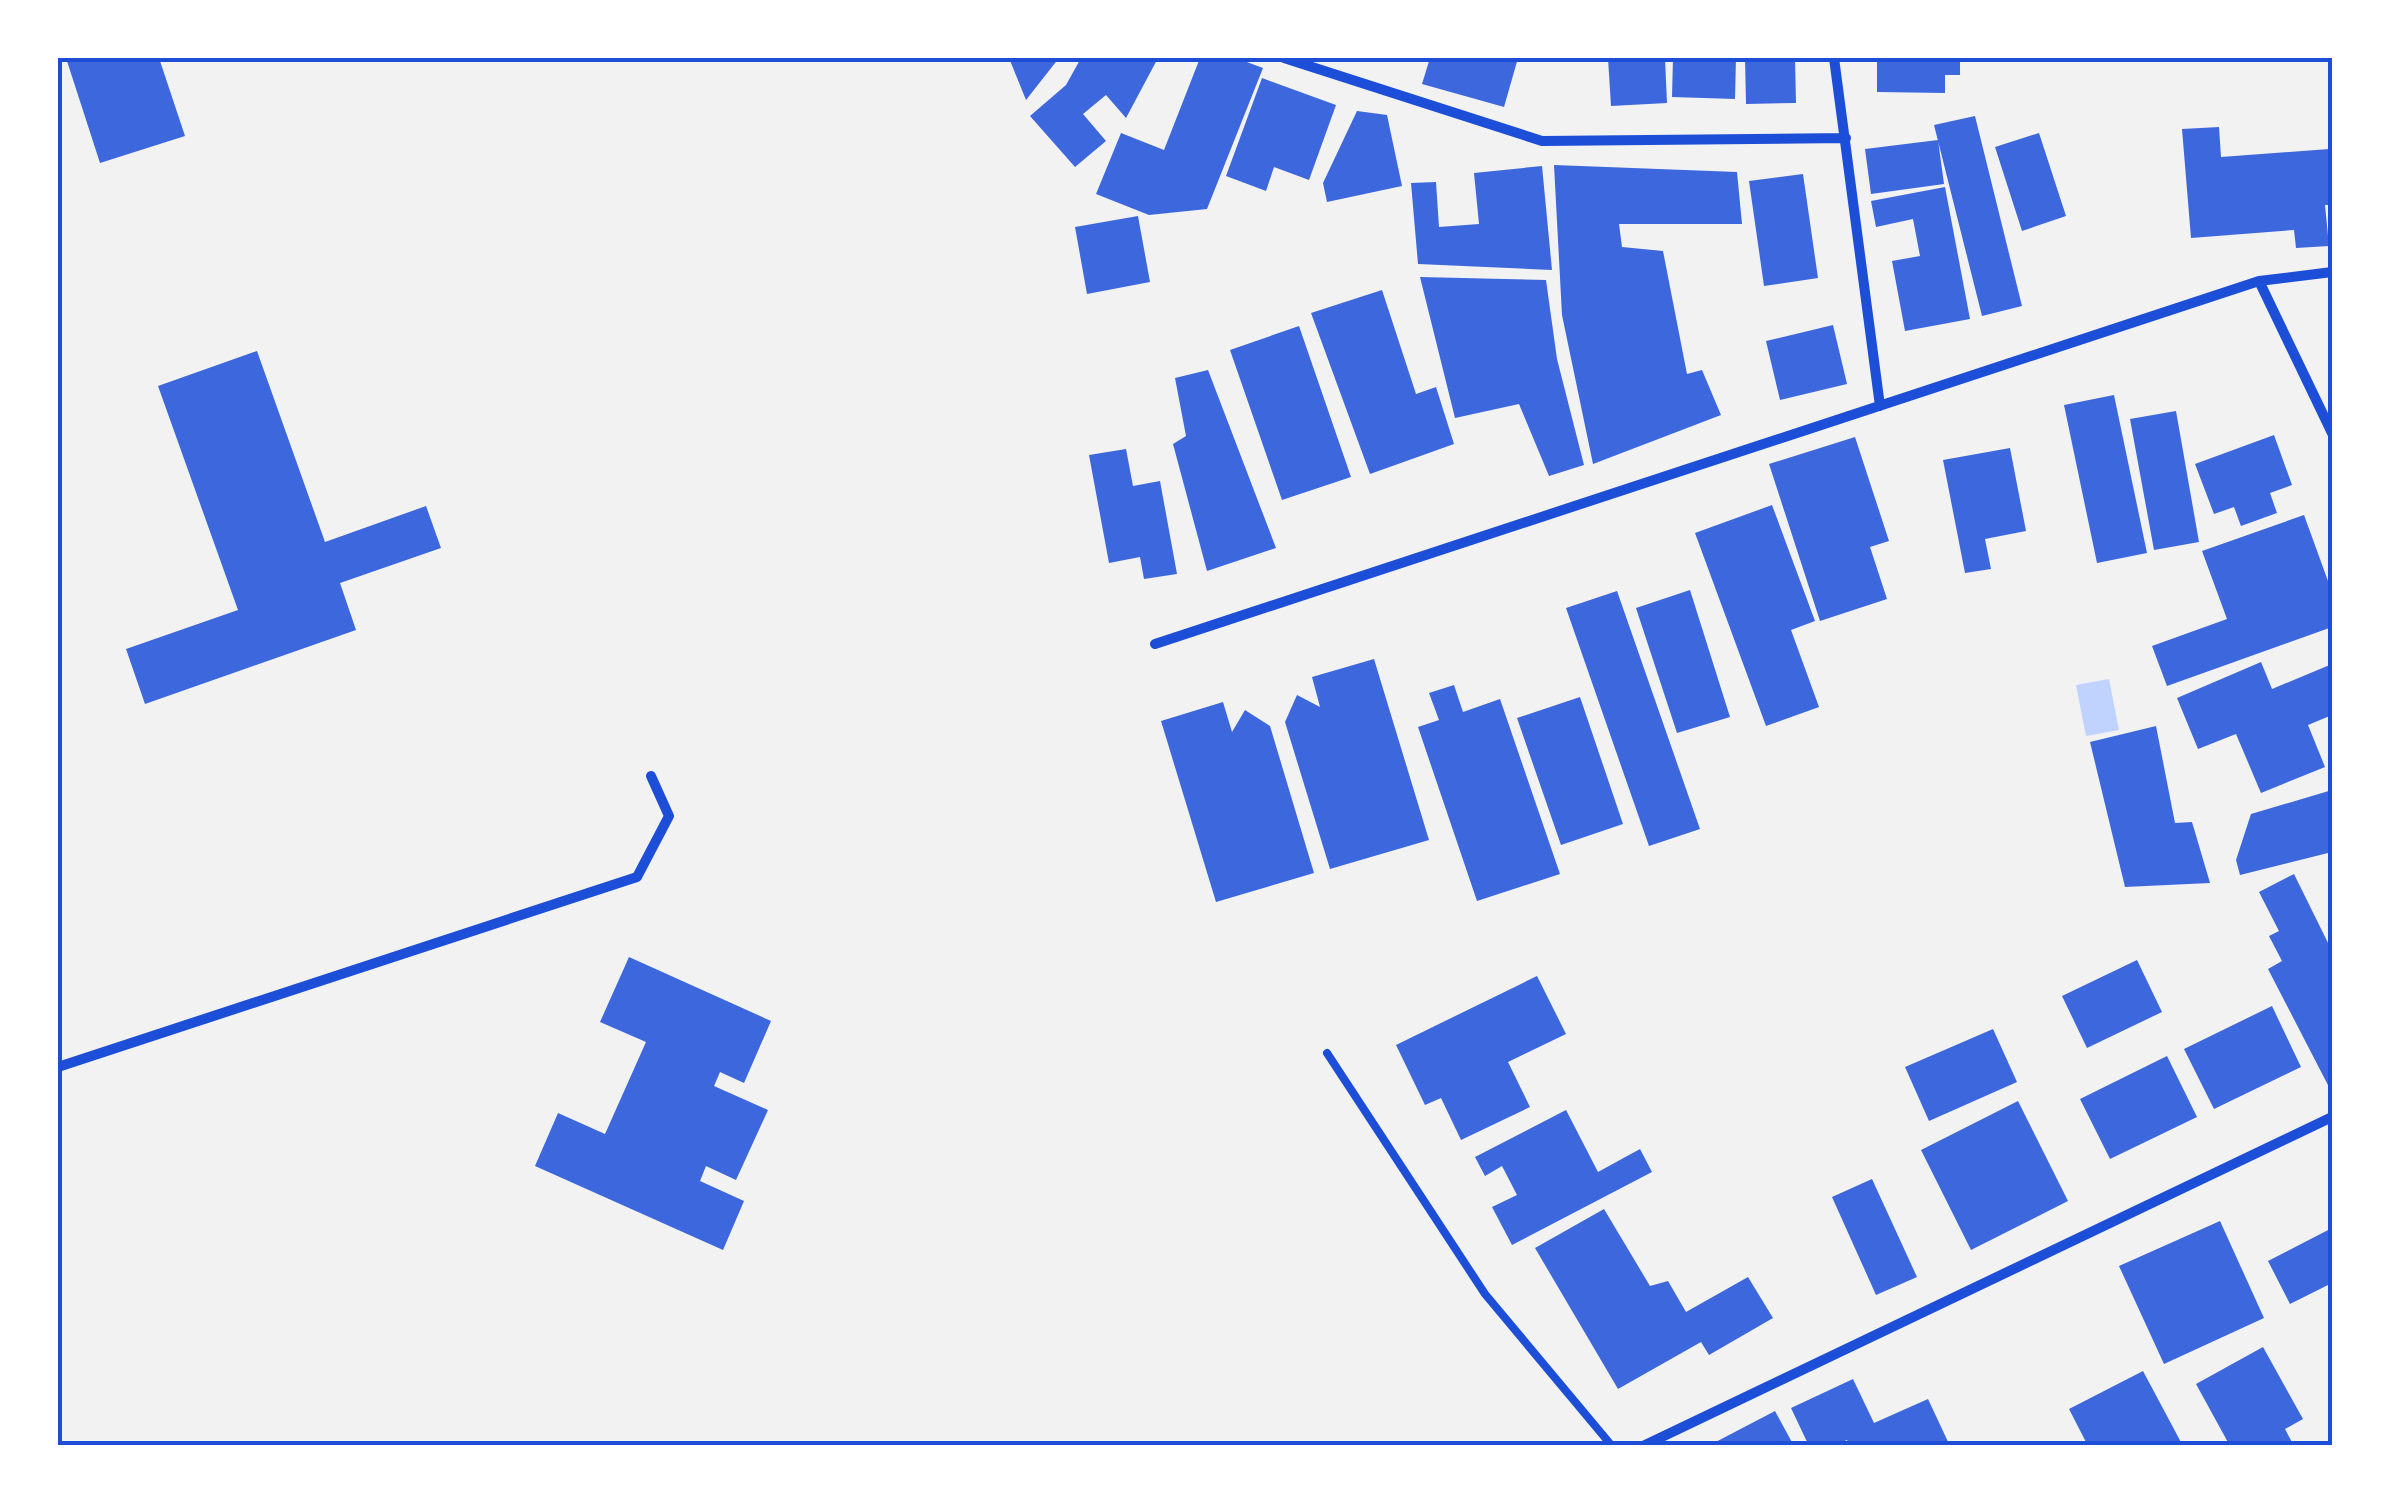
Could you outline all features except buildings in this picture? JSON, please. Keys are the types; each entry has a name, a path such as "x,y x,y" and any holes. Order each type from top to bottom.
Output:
{"street":[{"path":"1284,58 1542,141 1846,138"},
{"path":"1834,58 1880,406"},
{"path":"1155,644 2260,281 2332,272"},
{"path":"2260,281 2332,433"},
{"path":"58,1067 637,877 669,816 652,776"},
{"path":"1644,1446 2332,1117"}],"lane":[{"path":"1328,1053 1486,1294 1612,1446"}],"water":[{"path":"2109,679 2119,730 2086,736 2076,685"}]}
